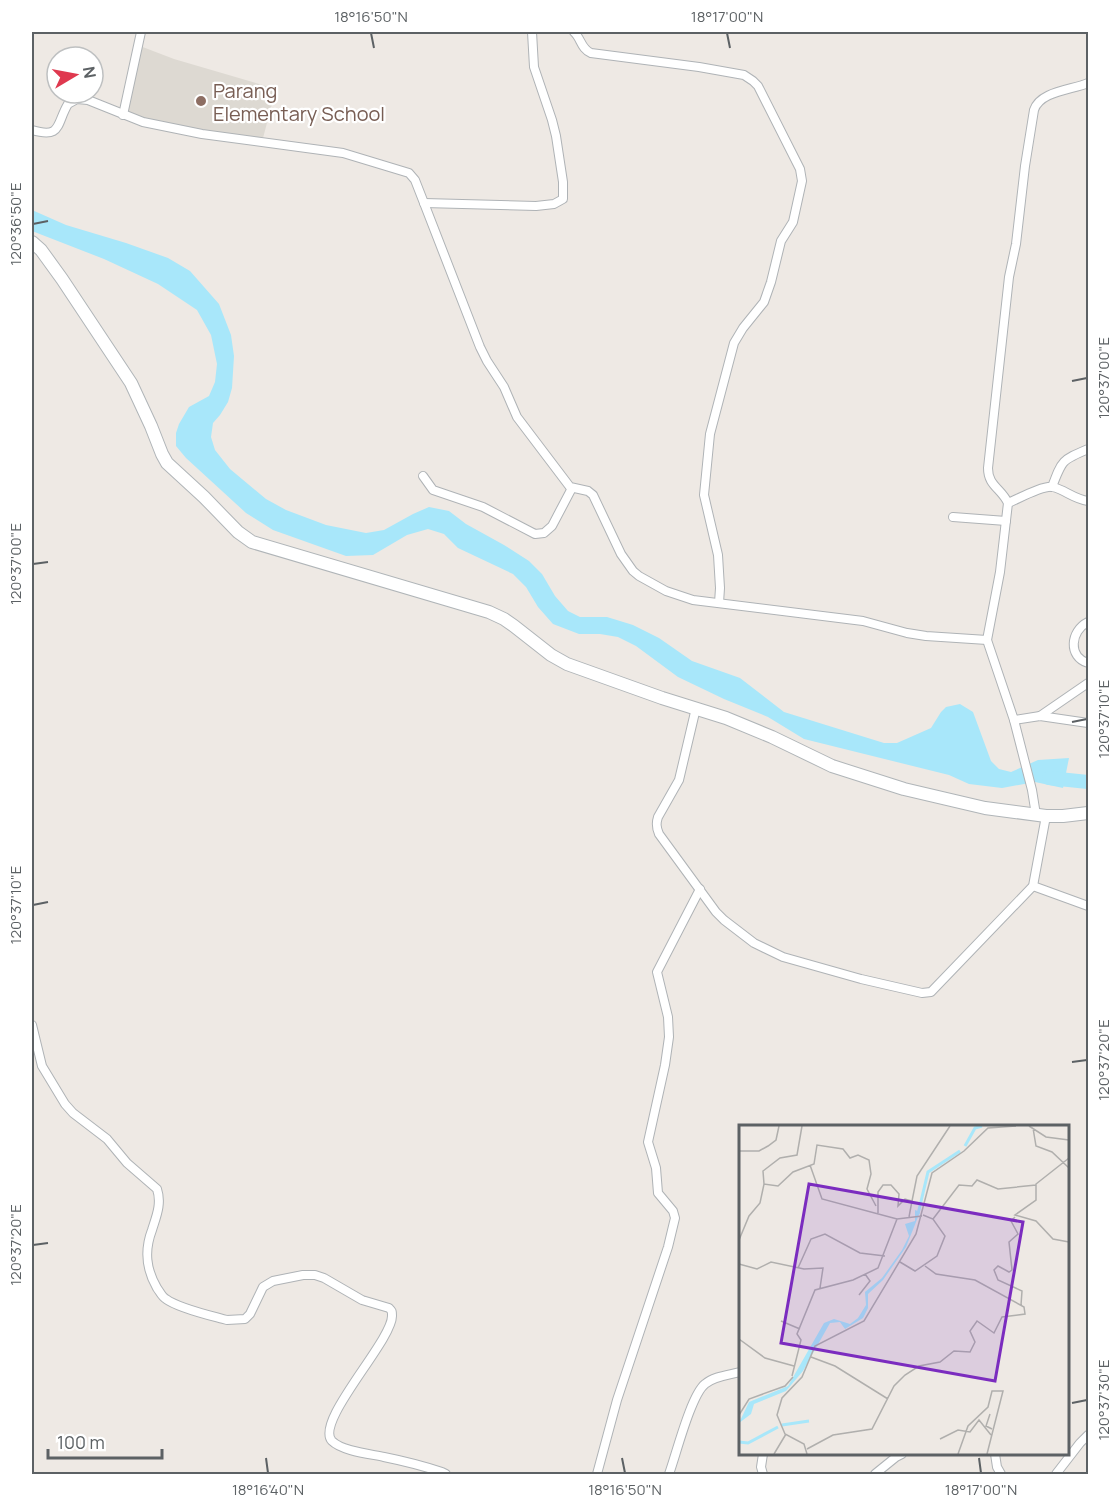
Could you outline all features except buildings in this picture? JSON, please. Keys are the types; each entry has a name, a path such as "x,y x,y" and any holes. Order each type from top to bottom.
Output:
{"main road":[{"path":"32,242 41,250 62,279 130,383 167,463 246,538 262,546 489,612 504,619 551,655 567,664 726,718 832,766 904,789 986,808 1041,816 1089,813"}],"street":[{"path":"123,115 141,32"},
{"path":"424,203 536,206 554,204 563,200 563,182 556,136 534,67 531,32"},
{"path":"574,32 578,35 584,49 591,53 744,75 758,86 800,169 802,181 793,222 782,241 764,302 734,343 710,434 704,495 718,555 720,588 718,603"},
{"path":"696,708 679,780 656,822 659,834 699,889 724,920 754,944 783,957 861,979 927,993 931,992 1033,886 1041,816 1014,720 987,640 1000,572 1008,503 990,481 988,468 1009,277 1016,244 1035,105 1050,94 1089,83"},
{"path":"32,130 47,133 56,129 68,104 77,99 88,100 143,123 343,153 409,172 415,180 470,324 487,361 504,387 517,417 566,483 572,488 588,491 593,495 621,554 639,576 666,591 693,600 863,621 926,636 987,640"},
{"path":"1052,487 1060,465 1076,454 1089,449"},
{"path":"423,476 433,490 483,507 535,534 544,533 552,526 572,488"},
{"path":"1008,503 1052,487 1080,500 1089,501"},
{"path":"953,517 1006,521"},
{"path":"1087,665 1077,654 1074,635 1079,628 1089,622"},
{"path":"1040,716 1089,683"},
{"path":"1014,720 1040,716 1089,723"},
{"path":"1033,886 1089,906"},
{"path":"597,1474 617,1400 668,1247 675,1218 673,1211 658,1193 656,1168 648,1142 669,1037 668,1017 657,972 699,889"},
{"path":"32,1025 42,1066 65,1104 107,1139 127,1163 157,1189 159,1195 157,1218 147,1246 146,1260 162,1296 173,1303 223,1319 246,1319 263,1287 268,1283 315,1275 330,1280 362,1300 388,1308 392,1317 390,1324 330,1424 330,1437 333,1442 354,1451 396,1459 446,1474"},
{"path":"669,1474 692,1407 702,1386 714,1379 739,1373"},
{"path":"1056,1474 1089,1435"},
{"path":"763,1455 761,1467 763,1474"},
{"path":"875,1474 900,1455"},
{"path":"995,1455 1001,1474"}],"shaded area":[{"name":"Parang Elementary School","path":"140,46 174,59 276,89 263,138 235,136 137,118 127,113"}],"water":[{"path":"32,210 66,225 168,258 190,271 219,304 231,335 234,356 232,388 228,402 213,423 211,437 215,450 230,469 266,499 286,510 326,525 366,533 384,530 429,507 449,511 466,524 529,561 542,574 555,596 568,611 580,617 607,617 633,625 659,638 692,661 740,678 784,712 884,743 897,743 931,728 946,707 960,704 973,712 991,761 999,769 1011,772 1038,760 1069,758 1063,788 1035,782 1002,788 969,784 949,775 804,739 768,717 678,677 636,646 618,637 579,634 553,624 538,607 526,587 513,574 458,548 444,534 428,529 407,535 373,555 346,556 273,530 246,513 176,446 179,424 189,407 209,396 215,382 217,364 211,335 197,310 158,284 104,259 32,231"}],"waterway":[{"path":"1049,778 1088,782"}],"place":[{"name":"Parang Elementary School","path":"201,101"}]}
